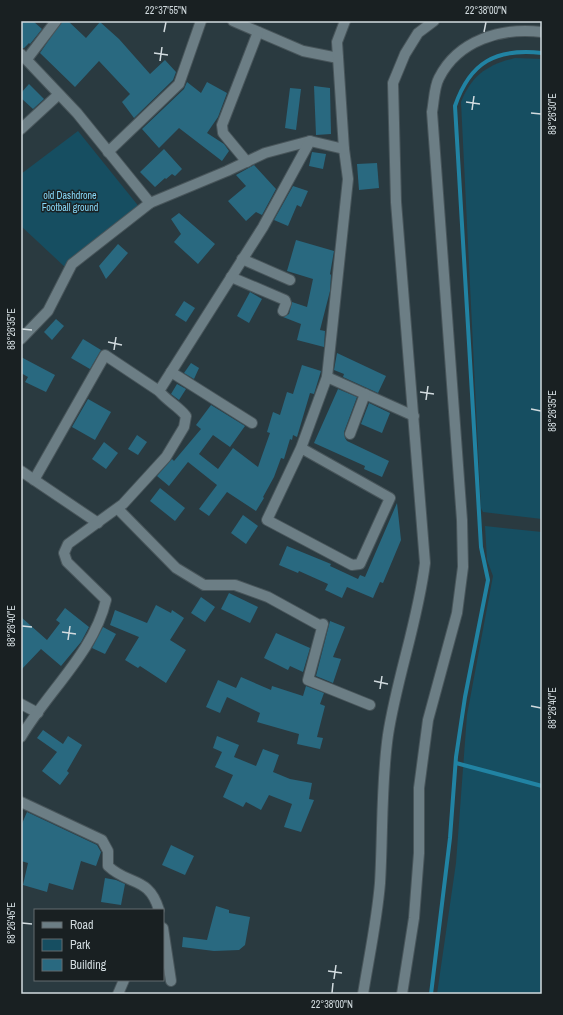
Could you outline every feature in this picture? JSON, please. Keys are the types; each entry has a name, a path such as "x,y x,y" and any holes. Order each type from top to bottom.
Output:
{"street":[{"path":"56,21 24,56 58,95 77,113 150,203"},
{"path":"108,152 179,84 201,21"},
{"path":"233,21 302,51 338,58"},
{"path":"301,448 390,498 360,564 358,565 352,565 267,520 301,448 327,377 348,179 344,149 337,42 346,21"},
{"path":"363,994 379,890 383,778 388,733 421,593 425,563 396,202 393,83 405,54 418,33 434,21"},
{"path":"402,994 414,918 419,853 420,788 428,720 457,613 463,567 462,520 432,112 438,79 457,54 486,36 526,30 542,32"},
{"path":"246,162 223,133 222,125 258,32"},
{"path":"21,129 58,95"},
{"path":"21,339 48,311 72,264 150,203 266,153 310,141 344,149"},
{"path":"159,391 263,227 310,141"},
{"path":"242,259 290,280"},
{"path":"231,276 285,300 286,303 283,311"},
{"path":"21,737 86,645 102,618 106,600 67,562 64,553 68,544 118,509 166,457 184,427 186,416 178,406 165,398 159,391 105,355 34,480"},
{"path":"171,372 252,423"},
{"path":"327,377 414,416"},
{"path":"350,434 365,394"},
{"path":"21,471 98,523"},
{"path":"118,509 176,568 204,585 235,585 268,597 319,625 323,624 308,680 370,706"},
{"path":"21,704 38,713"},
{"path":"21,802 102,840 108,850 108,866 115,873 145,886 155,896 159,909"},
{"path":"164,935 171,981"},
{"path":"118,994 124,981"}],"green space":[{"path":"515,58 542,59 542,519 483,512 481,508 461,102 470,85 482,72 496,64"},
{"name":"old Dashdrone Football ground","path":"78,131 140,208 66,268 21,226 21,174"},
{"path":"485,526 542,532 542,994 437,994 456,863 467,715 493,576 487,560"}],"building":[{"path":"21,21 33,21 42,29 30,44 29,43 24,48 21,48"},
{"path":"62,21 68,21 86,38 100,22 119,39 150,74 165,60 176,72 173,80 134,118 122,102 130,94 99,61 75,87 40,53"},
{"path":"187,82 201,93 207,82 227,93 218,117 207,133 224,144 229,151 222,161 179,128 159,148 142,129 184,89"},
{"path":"29,84 44,99 33,109 21,98 21,93"},
{"path":"314,86 330,88 331,134 316,135"},
{"path":"290,88 301,89 296,130 285,128"},
{"path":"164,149 182,169 175,176 172,174 166,179 165,178 155,187 140,172"},
{"path":"312,152 326,154 323,169 309,166"},
{"path":"377,163 379,188 359,190 357,164"},
{"path":"254,165 276,189 262,215 256,212 246,221 228,201 246,186 236,175"},
{"path":"293,186 308,191 301,207 297,205 288,226 274,220"},
{"path":"179,213 215,244 198,264 174,242 181,234 171,219"},
{"path":"296,240 334,251 330,274 330,291 320,330 325,331 324,347 297,340 301,324 283,317 289,314 292,302 307,307 313,279 287,271"},
{"path":"118,244 128,253 106,279 99,266"},
{"path":"250,292 262,299 249,323 237,316"},
{"path":"184,301 195,308 186,322 175,315"},
{"path":"56,319 64,326 52,340 44,332"},
{"path":"83,339 101,350 90,369 71,358"},
{"path":"337,353 386,376 378,393 343,377 344,374 334,370"},
{"path":"21,357 55,375 46,392 25,382 28,377 21,373"},
{"path":"191,363 199,368 194,379 184,373"},
{"path":"302,365 321,371 314,394 310,393 297,437 293,435 292,440 290,439 284,459 281,458 274,477 256,511 227,492 209,516 199,509 217,485 188,462 169,486 157,476 172,459 174,461 201,429 196,425 211,405 245,426 230,447 213,435 199,454 218,469 233,448 258,467 270,433 267,432 273,412 280,415 287,392 293,394"},
{"path":"177,384 186,389 179,400 171,394"},
{"path":"338,389 357,397 344,432 345,438 347,441 389,461 382,477 364,469 365,466 314,443"},
{"path":"88,399 111,412 95,440 72,427"},
{"path":"369,403 390,413 382,433 361,424"},
{"path":"137,435 147,442 138,455 128,449"},
{"path":"104,442 118,453 106,469 92,459"},
{"path":"160,488 185,508 175,521 150,501"},
{"path":"397,503 401,540 383,583 380,582 373,598 347,587 342,598 325,590 328,584 299,571 298,573 279,565 287,546 331,564 330,566 358,579 360,575 365,577"},
{"path":"243,515 258,526 246,544 231,533"},
{"path":"229,593 258,607 250,623 221,609"},
{"path":"201,597 215,607 205,622 191,613"},
{"path":"156,605 171,613 172,610 184,618 170,640 186,650 166,683 140,666 138,668 125,660 139,637 110,625 115,610 147,623"},
{"path":"65,608 89,627 81,642 61,666 41,649 21,670 21,617 47,640 60,623 56,620"},
{"path":"330,621 345,627 333,657 341,659 333,683 316,676"},
{"path":"103,627 116,634 105,654 92,648"},
{"path":"276,633 310,648 303,672 290,666 288,670 264,658"},
{"path":"241,677 271,690 272,686 303,696 306,686 324,693 320,704 325,706 317,737 323,738 320,749 297,744 299,734 257,722 260,713 227,697 220,713 206,707 218,680 236,688"},
{"path":"43,730 63,744 68,736 82,745 67,771 69,773 60,785 42,771 57,752 37,738"},
{"path":"217,736 239,745 234,757 256,766 263,749 279,755 273,772 290,779 312,783 309,799 314,800 301,832 284,827 292,804 269,795 261,810 246,802 243,807 223,797 233,775 215,767 222,752 213,748"},
{"path":"27,812 97,845 101,852 96,866 81,861 73,890 49,883 47,892 23,885 28,863 21,861 21,826"},
{"path":"171,845 194,856 185,875 162,865"},
{"path":"105,878 116,880 125,884 121,905 101,902"},
{"path":"216,906 229,910 229,913 250,917 245,945 239,950 214,951 182,947 183,937 207,940"}],"waterway":[{"path":"431,994 450,838 456,757 465,697 488,580 481,547 455,106 468,78 487,61 498,56 511,53 542,53"},
{"path":"456,763 542,786"}]}
